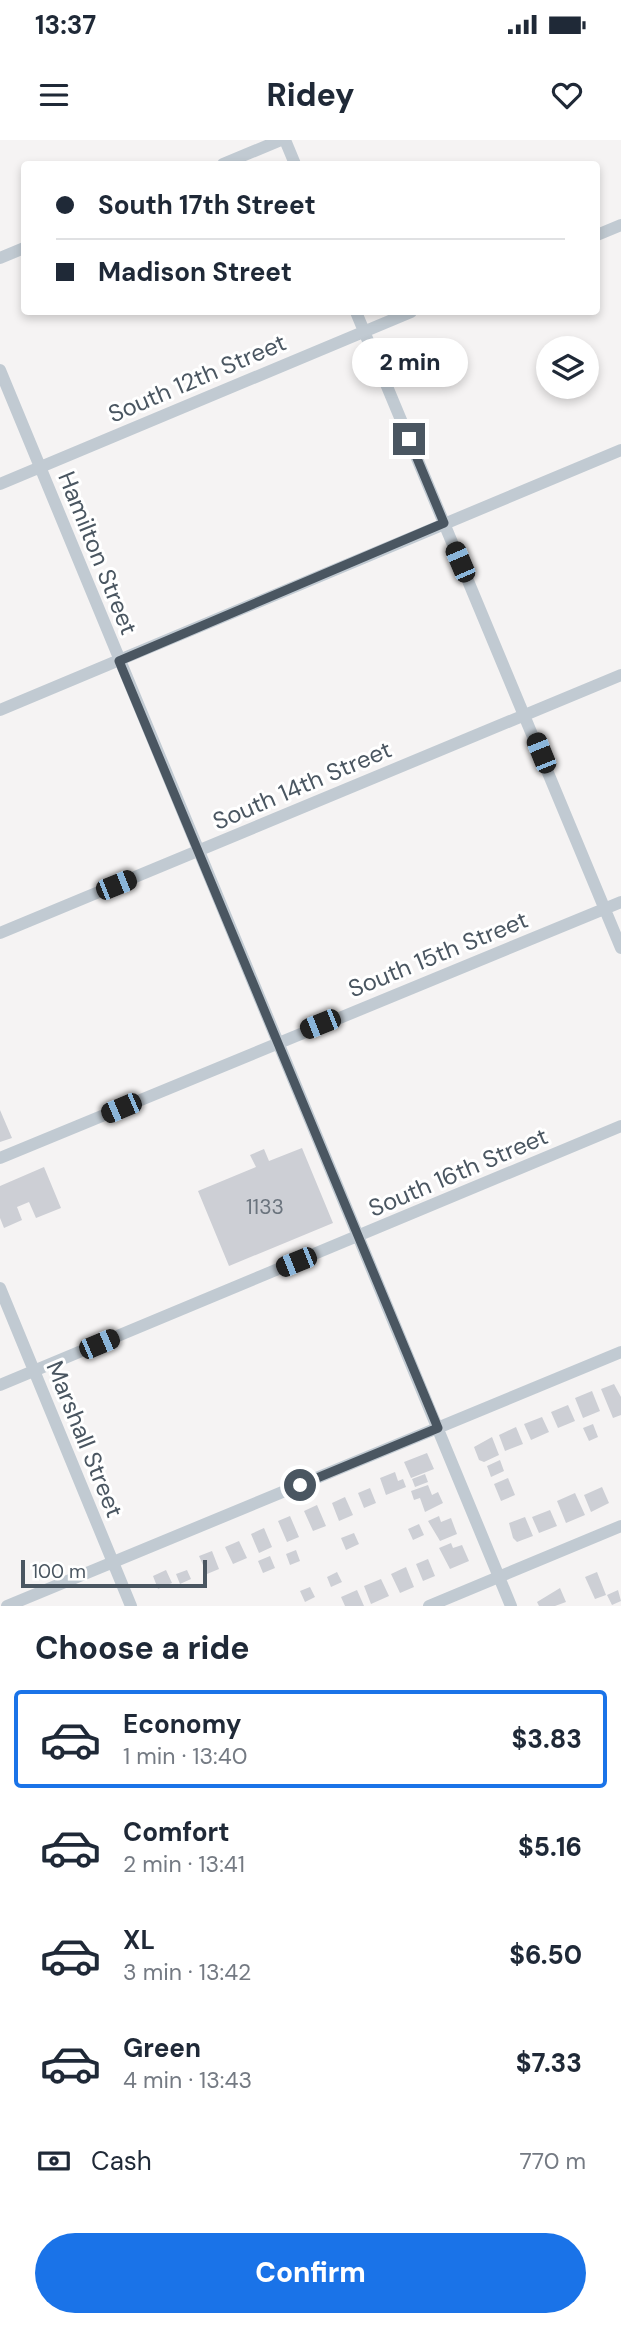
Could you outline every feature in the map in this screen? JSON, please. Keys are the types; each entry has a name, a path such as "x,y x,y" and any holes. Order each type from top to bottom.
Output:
{"street":[{"path":"230,161 283,140 294,161"},
{"path":"600,234 621,225"},
{"path":"0,258 21,249"},
{"path":"357,315 621,948"},
{"name":"South 12th Street","path":"0,484 404,315"},
{"name":"Hamilton Street","path":"0,370 511,1606"},
{"path":"0,710 621,450"},
{"name":"South 14th Street","path":"0,933 621,675"},
{"name":"South 15th Street","path":"0,1158 621,902"},
{"name":"South 16th Street","path":"0,1385 621,1126"},
{"name":"Marshall Street","path":"0,1288 131,1606"},
{"path":"7,1606 621,1352"},
{"path":"429,1606 621,1527"}],"building":[{"path":"0,1110 12,1138 0,1142"},
{"path":"302,1148 333,1223 229,1266 198,1191 256,1167 250,1155 264,1149 269,1161"},
{"path":"44,1167 61,1208 36,1218 29,1202 17,1207 22,1220 4,1228 0,1218 0,1186"},
{"path":"614,1384 621,1397 621,1415 613,1418 601,1389"},
{"path":"592,1391 600,1411 583,1418 575,1398"},
{"path":"568,1405 575,1421 558,1428 551,1412"},
{"path":"542,1417 549,1432 531,1440 524,1424"},
{"path":"593,1424 598,1437 589,1441 583,1428"},
{"path":"516,1427 523,1444 505,1451 499,1435"},
{"path":"492,1437 499,1455 484,1462 479,1460 474,1447"},
{"path":"427,1453 434,1469 411,1478 404,1462"},
{"path":"500,1460 504,1471 491,1477 487,1466"},
{"path":"395,1472 398,1481 403,1479 406,1487 386,1495 380,1478"},
{"path":"425,1474 428,1482 415,1487 412,1479"},
{"path":"508,1478 515,1495 501,1501 494,1484"},
{"path":"428,1485 432,1495 438,1492 443,1503 425,1512 420,1498 414,1500 411,1491"},
{"path":"602,1487 609,1503 591,1512 584,1495"},
{"path":"370,1488 376,1503 364,1508 358,1493"},
{"path":"575,1493 585,1515 566,1523 557,1501"},
{"path":"345,1497 353,1515 339,1521 332,1503"},
{"path":"317,1505 326,1526 313,1531 304,1511"},
{"path":"550,1510 557,1526 539,1533 532,1517"},
{"path":"290,1516 299,1537 287,1542 278,1521"},
{"path":"439,1516 441,1522 451,1518 457,1534 440,1541 428,1521"},
{"path":"525,1517 533,1536 517,1542 513,1538 509,1523"},
{"path":"419,1524 424,1535 413,1540 408,1529"},
{"path":"264,1528 272,1547 259,1553 251,1534"},
{"path":"354,1533 359,1544 346,1550 341,1538"},
{"path":"239,1541 247,1558 233,1564 225,1547"},
{"path":"451,1543 453,1548 462,1545 469,1561 450,1569 439,1548"},
{"path":"296,1550 300,1561 290,1565 286,1554"},
{"path":"212,1551 219,1569 207,1574 199,1556"},
{"path":"270,1556 275,1568 263,1573 258,1561"},
{"path":"428,1559 435,1576 423,1581 416,1564"},
{"path":"406,1567 414,1587 400,1593 391,1574"},
{"path":"166,1570 172,1583 158,1589 153,1576"},
{"path":"187,1570 191,1579 180,1584 176,1574"},
{"path":"337,1572 342,1582 331,1587 327,1577"},
{"path":"597,1572 606,1595 595,1599 585,1577"},
{"path":"381,1579 389,1596 371,1604 364,1586"},
{"path":"310,1587 315,1597 305,1602 300,1591"},
{"path":"560,1588 566,1602 555,1606 539,1606 537,1602"},
{"path":"357,1590 364,1606 345,1606 341,1597"},
{"path":"618,1590 621,1601 612,1605 607,1595"}],"route":[{"path":"300,1485 438,1428 119,661 444,523 409,439"}]}
